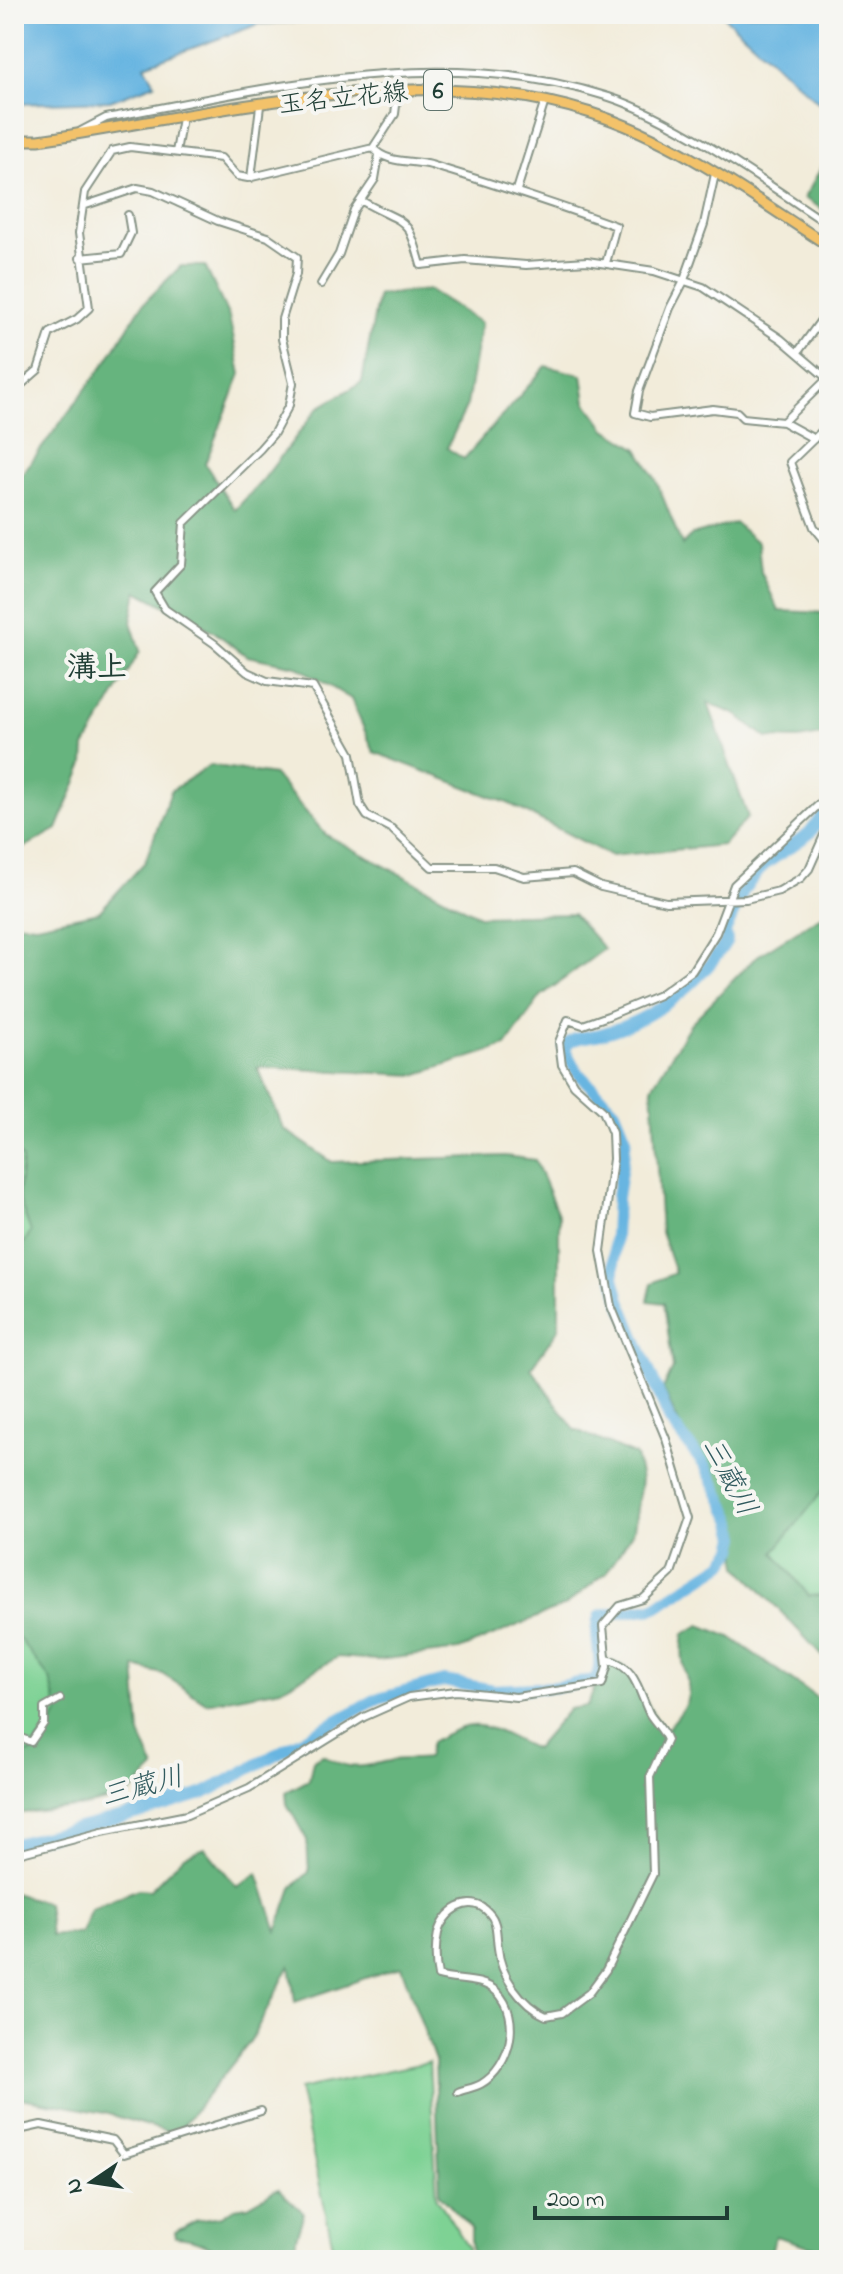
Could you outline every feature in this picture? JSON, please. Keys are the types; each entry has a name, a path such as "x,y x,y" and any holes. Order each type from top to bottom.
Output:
{"main road":[{"name":"玉名立花線","path":"14,140 398,89 468,90 545,101 593,113 640,133 715,174 829,246"}],"street":[{"path":"75,134 106,118 273,85 342,74 469,71 556,83 611,97 704,146 829,225"},
{"path":"14,391 38,370 50,333 87,311 88,292 80,258 85,192 112,151 130,147 221,158 237,176 251,178 373,148 395,114 398,89"},
{"path":"517,190 545,101"},
{"path":"251,178 260,106"},
{"path":"176,152 182,118"},
{"path":"373,148 379,155 419,162 517,190 616,226 606,263"},
{"path":"321,284 339,254 354,210 375,179 379,155"},
{"path":"715,174 704,224 639,391 635,413 650,417 713,409 737,412 743,418 783,422 814,439"},
{"path":"83,206 137,188 153,191 218,221 268,237 297,257 296,274 282,319 282,339 293,383 289,405 274,433 260,449 184,523 181,564 158,586 156,600 259,679 313,687 351,754 360,805 367,816 392,829 432,867 494,867 524,877 573,873 601,887 666,902 746,899 779,891 801,878 809,869 829,824"},
{"path":"362,201 404,221 412,230 421,265 482,260 526,265 563,261 606,263 654,271 683,283 703,287 798,352 828,379 783,422"},
{"path":"80,258 121,254 131,233 128,215"},
{"path":"798,352 829,309"},
{"path":"829,429 790,462 814,527 823,538 829,535"},
{"path":"14,1855 64,1840 187,1815 249,1788 364,1717 409,1697 456,1691 516,1697 594,1688 602,1684 607,1672 603,1635 608,1618 620,1606 643,1599 671,1573 690,1518 666,1439 611,1306 602,1266 602,1235 613,1159 609,1121 574,1085 562,1065 559,1042 568,1020 583,1025 608,1016 659,995 692,971 716,933 734,885 829,795"},
{"path":"458,2092 484,2082 495,2071 509,2043 511,2023 508,2007 486,1985 438,1976 436,1943 441,1921 449,1910 468,1905 487,1911 496,1927 503,1971 520,1994 546,2016 562,2013 589,1993 606,1970 630,1915 653,1874 650,1777 667,1740 650,1715 633,1676 618,1662 607,1659"},
{"path":"14,1735 31,1742 44,1723 44,1708 60,1699"},
{"path":"14,2131 41,2125 113,2140 124,2154 261,2111"}],"green space":[{"path":"829,154 829,213 804,198"},
{"path":"181,266 205,266 229,317 241,374 205,464 235,510 262,481 318,408 362,382 378,295 429,290 481,323 467,405 447,448 464,459 546,366 582,375 586,402 606,429 638,449 656,480 682,545 692,535 735,523 758,543 761,572 779,611 829,613 829,734 798,739 767,738 737,715 708,703 748,817 723,845 611,856 510,804 374,752 351,699 296,666 247,656 213,631 137,591 131,622 140,651 85,747 84,764 57,829 14,853 14,485 106,362 143,304"},
{"path":"210,765 274,775 326,835 479,916 573,914 604,949 541,996 506,1046 415,1075 257,1067 284,1129 332,1162 505,1156 535,1160 559,1217 559,1328 531,1368 574,1429 636,1456 641,1480 634,1530 607,1572 566,1605 459,1650 377,1660 338,1657 281,1689 206,1703 163,1674 135,1667 140,1734 155,1769 127,1796 85,1806 14,1814 14,1756 30,1753 59,1714 50,1679 14,1632 14,1240 23,1244 31,1232 18,1197 22,1159 14,1147 14,923 36,925 99,912 145,862 171,791"},
{"path":"829,911 829,1483 774,1552 809,1596 829,1595 829,1663 738,1566 737,1537 722,1492 685,1437 663,1389 673,1368 664,1303 648,1301 652,1283 675,1273 661,1232 652,1087 691,1023 756,957"},
{"path":"14,1117 46,1260 14,1275"},
{"path":"829,1483 829,1595 809,1596 774,1552"},
{"path":"14,1591 89,1721 14,1778"},
{"path":"700,1625 730,1637 820,1700 829,1697 829,2252 775,2236 771,2254 774,2260 471,2260 471,2228 440,2195 435,2061 401,1966 295,2002 290,1965 250,2042 176,2134 105,2113 14,2097 14,1893 47,1903 51,1936 81,1933 91,1909 138,1889 150,1890 184,1856 205,1848 237,1887 258,1873 277,1931 292,1888 309,1872 307,1840 287,1804 286,1792 309,1780 313,1760 323,1755 355,1767 427,1758 431,1742 448,1733 474,1726 495,1730 535,1749 569,1709 587,1706 607,1659 627,1668 664,1732 678,1717 688,1694 682,1651 684,1634"},
{"path":"429,2062 437,2198 468,2247 467,2260 336,2260 299,2089"},
{"path":"278,2189 304,2213 296,2238 295,2260 225,2260 203,2243 176,2237 175,2232 197,2220 222,2216"}],"water":[{"path":"14,14 343,14 331,20 259,24 145,65 155,84 110,101 14,104"},
{"path":"721,14 829,14 829,112"}],"waterway":[{"name":"三蔵川","path":"14,1844 205,1793 375,1700 444,1681 493,1690 557,1687 595,1680 599,1664 597,1631 601,1615 654,1608 723,1564 734,1549 737,1537 732,1519 706,1467 670,1421 620,1300 614,1278 617,1197 626,1138 615,1111 577,1072 564,1048 578,1038 604,1033 641,1019 689,985 727,940 725,932 744,889 764,865 809,834 829,808"}],"district":[{"name":"溝上","path":"97,666"}]}
